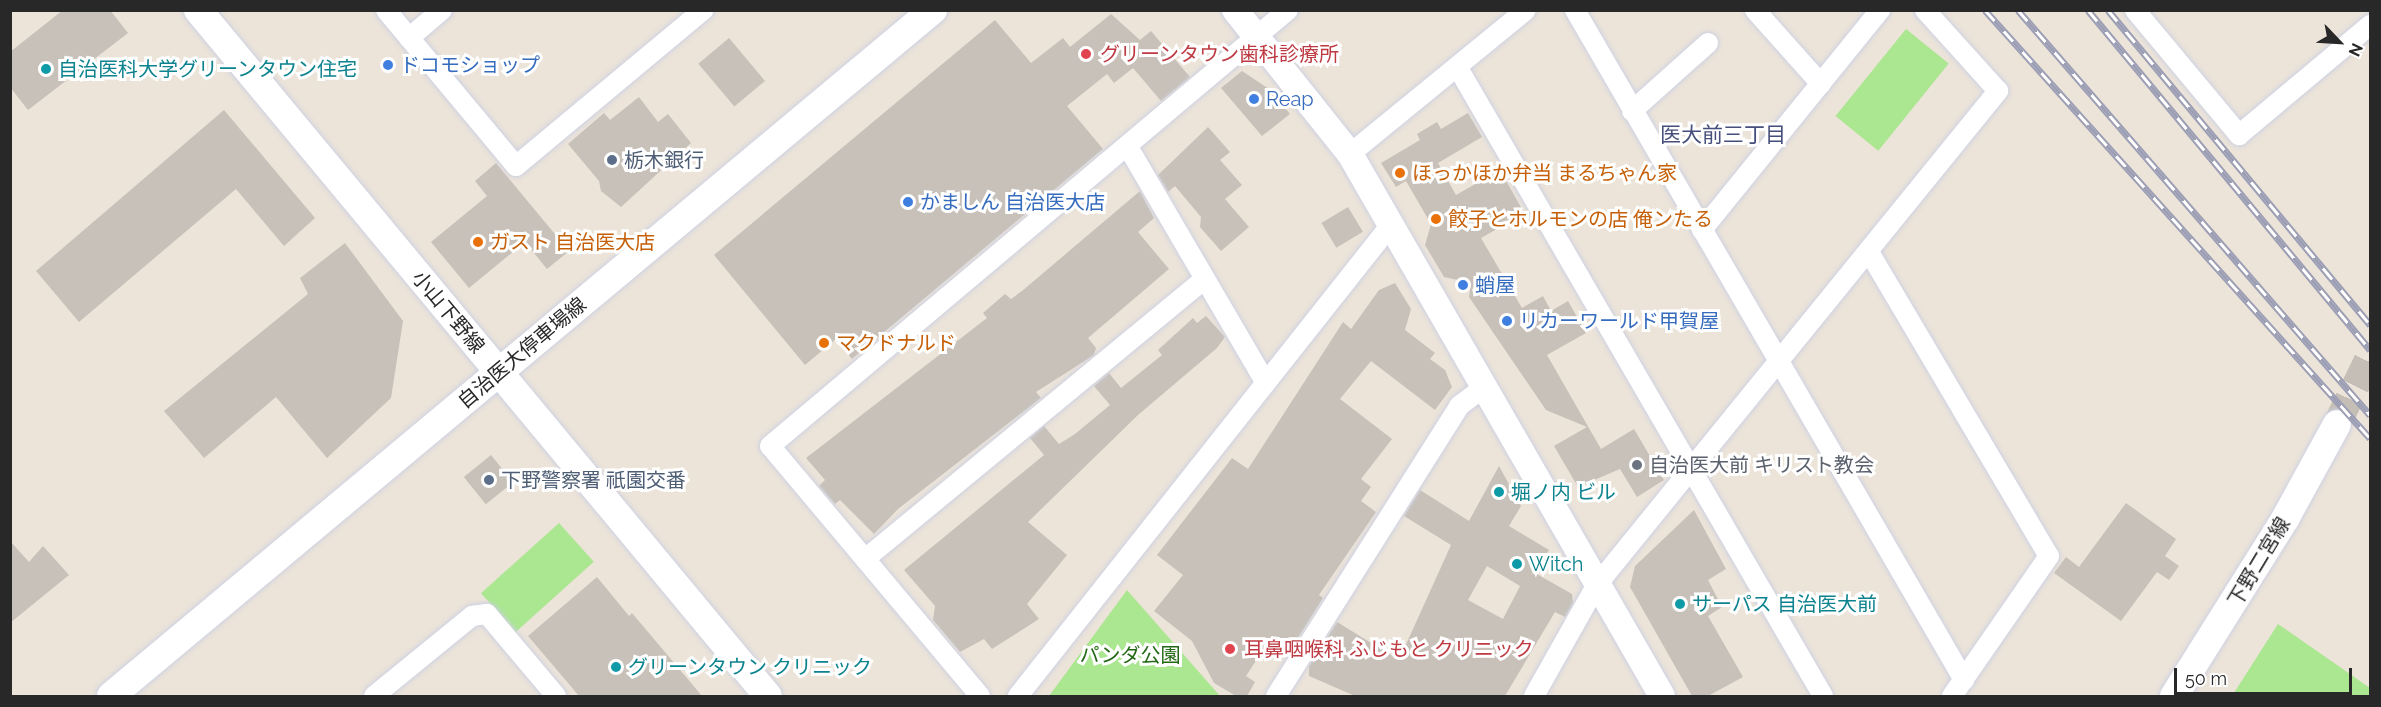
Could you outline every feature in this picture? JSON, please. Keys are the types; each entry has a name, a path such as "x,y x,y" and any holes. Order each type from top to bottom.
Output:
{"main road":[{"name":"小山下野線","path":"198,10 768,696"},
{"name":"自治医大停車場線","path":"111,696 933,10"},
{"name":"下野二宮線","path":"2174,696 2285,519 2337,424"}],"street":[{"path":"386,10 516,166 703,10"},
{"path":"409,38 442,10"},
{"path":"1235,10 1350,154 1389,227 1662,696"},
{"path":"980,696 770,446 1288,10"},
{"path":"1350,154 1458,68 1526,10"},
{"path":"1575,10 1964,680"},
{"path":"1755,10 1821,84"},
{"path":"1702,230 1880,10"},
{"path":"1534,696 1596,586 1780,363 1998,91 1925,10"},
{"path":"2135,10 2239,135 2370,24 2361,10"},
{"path":"1632,111 1708,43"},
{"path":"1458,68 1823,696"},
{"path":"1128,147 1203,280 1266,383"},
{"path":"1024,694 1389,227"},
{"path":"1869,252 2049,556 1952,696"},
{"path":"865,559 1203,280"},
{"path":"1276,696 1459,406 1483,388"},
{"path":"374,696 472,616 488,614 556,696"}],"green space":[{"path":"1906,29 1949,64 1878,151 1836,116"},
{"path":"559,523 594,562 516,632 481,593"},
{"name":"パンダ公園","path":"1127,590 1220,696 1049,696"},
{"path":"2278,624 2370,688 2370,696 2232,696"}],"building":[{"name":"自治医科大学グリーンタウン住宅","path":"63,10 110,10 128,33 28,110 10,87 10,52"},
{"name":"かましん 自治医大店","path":"1111,14 1140,40 1151,31 1190,77 1161,101 1133,68 1114,83 1107,74 1067,106 1103,149 852,359 836,339 805,365 714,255 995,20 1031,63 1063,38 1070,47"},
{"path":"729,38 765,81 734,107 698,64"},
{"name":"Reap","path":"1242,71 1269,89 1290,114 1262,136 1221,88"},
{"path":"639,97 658,122 668,114 691,143 621,207 601,191 599,181 568,144 604,113 610,120"},
{"path":"224,110 315,218 284,246 236,189 79,322 36,271"},
{"path":"1468,113 1482,137 1438,163 1456,195 1500,170 1522,209 1520,216 1481,238 1522,308 1543,296 1551,311 1568,301 1586,333 1547,355 1601,449 1634,429 1664,480 1637,497 1620,469 1578,487 1554,446 1587,427 1546,410 1469,297 1471,283 1444,277 1425,245 1431,224 1406,181 1396,187 1381,163 1420,140 1417,134 1437,122 1441,129"},
{"path":"1208,127 1230,152 1220,160 1242,185 1225,199 1249,227 1221,251 1200,227 1201,217 1175,186 1168,192 1158,175"},
{"path":"496,163 569,251 547,269 525,242 469,288 431,242 487,196 475,181"},
{"path":"1140,191 1154,218 1138,232 1169,269 1088,338 1096,348 1094,355 1036,392 1041,398 898,509 874,534 840,500 835,504 819,486 825,480 806,458 987,318 983,313 1005,294 1011,299 1022,291"},
{"path":"1348,207 1363,232 1336,248 1321,223"},
{"path":"345,243 403,321 391,398 327,458 276,397 204,458 164,411 308,294 300,278"},
{"path":"1395,283 1411,309 1405,330 1435,353 1430,359 1445,370 1452,387 1435,410 1371,361 1340,399 1392,439 1361,479 1371,487 1361,501 1376,512 1319,595 1323,598 1290,651 1272,636 1246,676 1255,682 1247,696 1236,696 1214,683 1192,641 1154,611 1183,575 1157,555 1232,458 1248,469 1343,322 1351,329 1379,290"},
{"path":"1206,316 1225,337 1217,348 1138,415 1028,522 1067,555 1027,604 1039,619 992,649 984,639 960,652 933,620 935,606 904,570 1044,455 1030,438 1044,426 1059,444 1075,434 1110,405 1094,386 1109,373 1121,388 1162,355 1158,350 1193,318 1197,323"},
{"name":"下野警察署 祇園交番","path":"491,455 513,482 486,504 464,477"},
{"path":"1499,466 1521,506 1509,526 1549,550 1535,573 1572,594 1573,603 1565,617 1555,612 1505,696 1355,696 1309,676 1309,666 1337,622 1399,660 1451,545 1404,516 1420,490 1469,521","holes":["1487,566 1520,586 1503,619 1468,600"]},
{"path":"2126,503 2176,539 2165,556 2179,566 2169,580 2157,572 2121,621 2054,573 2066,557 2079,567"},
{"name":"サーパス 自治医大前","path":"1694,510 1726,569 1708,580 1722,607 1708,616 1743,677 1708,696 1692,696 1630,587 1635,566"},
{"path":"10,541 29,562 43,546 69,575 10,623"},
{"name":"グリーンタウン クリニック","path":"597,577 629,616 632,613 702,696 579,696 528,636"}],"tunnel":[{"path":"2337,424 2370,356"}],"railway":[{"path":"1985,10 2370,438"},
{"path":"2018,10 2370,415"},
{"path":"2088,10 2370,350"},
{"path":"2108,10 2370,325"}],"place":[{"name":"グリーンタウン歯科診療所","path":"1086,54"},
{"name":"ドコモショップ","path":"388,65"},
{"name":"自治医科大学グリーンタウン住宅","path":"46,69"},
{"name":"Reap","path":"1254,99"},
{"name":"栃木銀行","path":"612,160"},
{"name":"ほっかほか弁当 まるちゃん家","path":"1400,173"},
{"name":"かましん 自治医大店","path":"908,202"},
{"name":"餃子とホルモンの店 俺ンたる","path":"1436,219"},
{"name":"ガスト 自治医大店","path":"478,242"},
{"name":"蛸屋","path":"1463,285"},
{"name":"リカーワールド甲賀屋","path":"1507,321"},
{"name":"マクドナルド","path":"824,343"},
{"name":"自治医大前 キリスト教会","path":"1637,465"},
{"name":"下野警察署 祇園交番","path":"489,480"},
{"name":"堀ノ内 ビル","path":"1499,492"},
{"name":"Witch","path":"1517,564"},
{"name":"サーパス 自治医大前","path":"1680,604"},
{"name":"耳鼻咽喉科 ふじもと クリニック","path":"1230,649"},
{"name":"グリーンタウン クリニック","path":"616,667"}],"district":[{"name":"医大前三丁目","path":"1723,135"}]}
